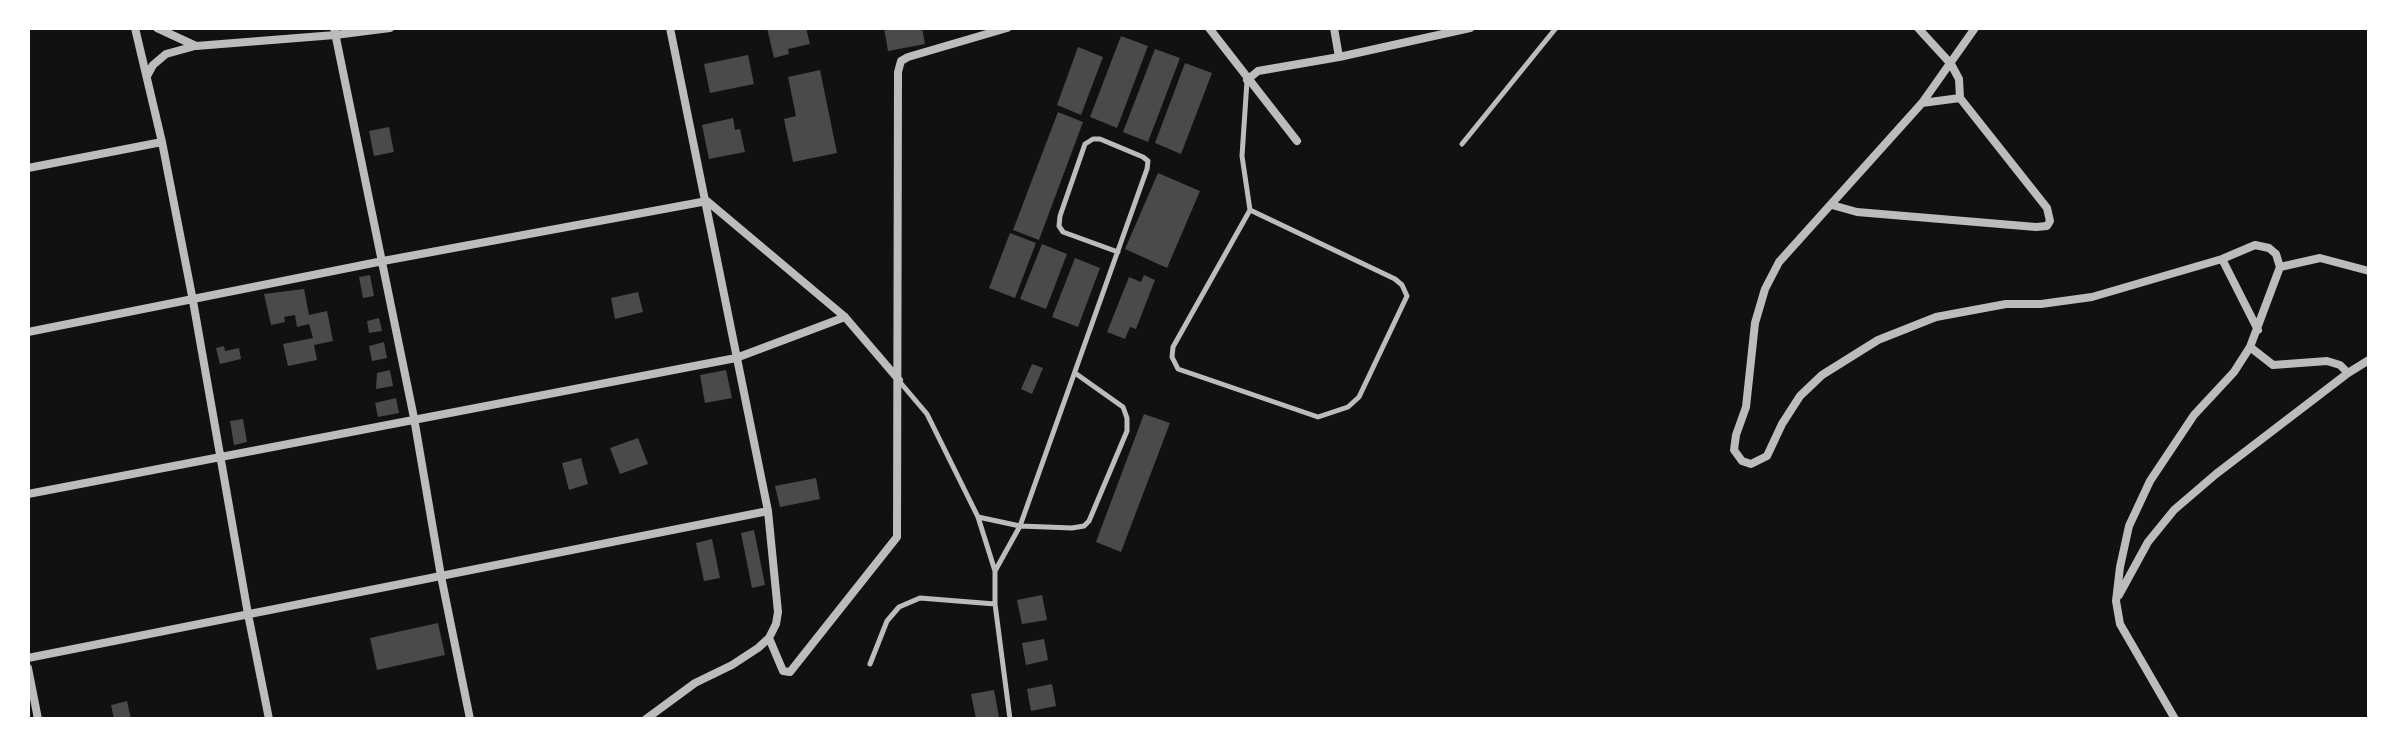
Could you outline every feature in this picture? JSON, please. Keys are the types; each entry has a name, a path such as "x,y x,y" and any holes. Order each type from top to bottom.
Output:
{"street":[{"path":"135,28 162,142 193,301 269,719"},
{"path":"157,28 196,46"},
{"path":"147,76 153,65 166,54 196,46 390,28"},
{"path":"646,719 695,683 758,648 769,638 778,612 768,511 670,28"},
{"path":"769,638 783,671 790,672 897,537 898,72 901,61 1007,28"},
{"path":"1209,28 1297,141"},
{"path":"1334,28 1339,57"},
{"path":"1247,80 1258,71 1470,28"},
{"path":"1832,205 1857,212 2047,226 2050,215 2047,208 1960,98 1959,79 1951,64 1918,28"},
{"path":"1975,28 1922,103 1779,262 1765,289 1755,323 1750,381 1734,450 1742,461 1751,464 1767,456 1800,396 1822,375 1878,340 1936,317 2006,304 2041,304 2092,297 2222,259 2255,245 2269,248 2276,254 2280,267 2250,347 2234,372 2187,424 2150,481 2129,526 2116,601 2120,624 2175,719"},
{"path":"334,32 383,261 470,719"},
{"path":"1922,103 1960,98"},
{"path":"28,168 162,142"},
{"path":"28,332 383,261 707,201"},
{"path":"707,201 845,317 899,380"},
{"path":"2280,267 2313,257 2369,271"},
{"path":"2222,259 2258,330"},
{"path":"28,494 736,358 845,317"},
{"path":"2250,347 2273,365 2327,361 2340,365 2348,373"},
{"path":"2116,601 2148,542 2174,510 2216,474 2369,360"},
{"path":"28,658 768,511"},
{"path":"28,668 38,719"}],"lane":[{"path":"1462,144 1556,28"},
{"path":"1247,80 1242,156 1250,210 1173,347 1172,357 1178,369 1318,417 1348,407 1359,397 1407,296 1402,285 1250,210"},
{"path":"995,571 1020,526 1075,373 1118,252 1147,169 1148,161 1143,157 1093,139 1085,144 1059,226 1063,232 1118,252"},
{"path":"978,517 1020,526 1072,528 1084,526 1089,521 1127,431 1127,418 1123,407 1075,373"},
{"path":"899,380 927,414 978,517 995,571 995,604 1010,719"},
{"path":"870,664 887,621 899,607 920,598 995,604"}],"building":[{"path":"767,28 806,28 810,44 788,49 789,54 774,58"},
{"path":"884,28 922,28 925,44 888,51"},
{"path":"1121,36 1148,46 1117,128 1090,117"},
{"path":"1078,47 1103,57 1081,115 1057,105"},
{"path":"1155,49 1180,58 1148,142 1123,132"},
{"path":"748,55 754,84 710,93 704,64"},
{"path":"1185,63 1212,73 1181,154 1155,143"},
{"path":"820,70 837,153 793,162 784,119 796,116 788,77"},
{"path":"1058,112 1083,122 1039,240 1013,230"},
{"path":"733,118 735,130 740,129 745,152 709,159 702,125"},
{"path":"389,127 394,152 374,156 369,131"},
{"path":"1158,173 1200,191 1167,268 1125,249"},
{"path":"1010,233 1036,243 1015,298 989,288"},
{"path":"1042,244 1067,254 1046,309 1020,299"},
{"path":"1075,258 1100,268 1078,327 1052,317"},
{"path":"370,275 374,296 363,298 359,277"},
{"path":"1144,275 1155,280 1136,329 1130,327 1125,339 1107,332 1129,277 1141,282"},
{"path":"304,289 309,315 327,311 333,341 314,345 317,360 288,366 283,344 313,338 309,324 297,327 295,315 284,317 285,322 271,325 264,294"},
{"path":"638,292 643,312 615,319 611,298"},
{"path":"379,318 382,331 369,333 367,321"},
{"path":"384,342 387,358 372,361 369,346"},
{"path":"224,346 225,351 239,348 241,359 220,364 216,348"},
{"path":"1032,364 1043,368 1032,394 1021,389"},
{"path":"390,370 393,386 376,389 377,373"},
{"path":"726,370 732,398 705,403 700,375"},
{"path":"396,398 399,413 378,417 375,403"},
{"path":"1144,414 1170,423 1121,552 1096,542"},
{"path":"243,419 247,442 234,445 230,421"},
{"path":"638,438 648,464 620,474 610,448"},
{"path":"581,458 588,484 569,490 562,463"},
{"path":"816,478 820,499 780,507 775,486"},
{"path":"754,530 765,585 752,588 741,533"},
{"path":"712,539 720,578 704,581 696,543"},
{"path":"1042,595 1047,620 1022,624 1017,600"},
{"path":"438,623 445,655 377,670 370,638"},
{"path":"1044,639 1048,660 1026,665 1022,643"},
{"path":"1052,684 1056,706 1031,711 1027,689"},
{"path":"994,690 999,717 976,719 971,694"},
{"path":"127,701 131,719 114,719 111,705"}]}
